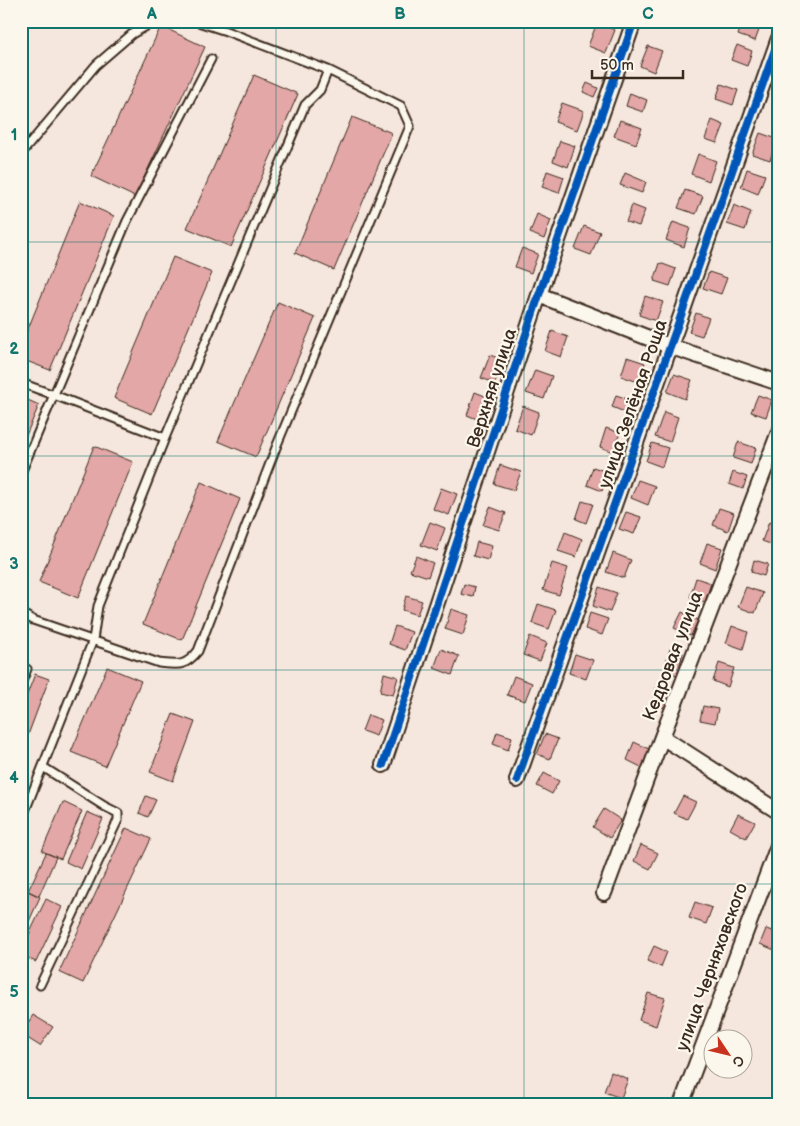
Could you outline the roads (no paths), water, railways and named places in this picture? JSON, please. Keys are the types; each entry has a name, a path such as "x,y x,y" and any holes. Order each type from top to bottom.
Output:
{"street":[{"name":"Верхняя улица","path":"383,765 539,295 634,21"},
{"name":"улица Зелёная Роща","path":"517,780 779,38"},
{"path":"539,295 669,346 779,383"},
{"name":"Кедровая улица","path":"604,893 779,432"},
{"path":"662,737 779,812"},
{"name":"улица Черняховского","path":"681,1105 779,843"}],"lane":[{"path":"21,154 96,65 132,34 156,21"},
{"path":"21,614 33,620 160,663 179,665 190,660 198,651 277,445 410,126 401,106 328,70 195,21"},
{"path":"21,473 127,221 211,59"},
{"path":"21,821 93,640 98,606 165,438 305,105 320,90 328,70"},
{"path":"21,383 165,438"},
{"path":"21,684 27,670"},
{"path":"40,985 118,820 118,813 43,767"}]}
